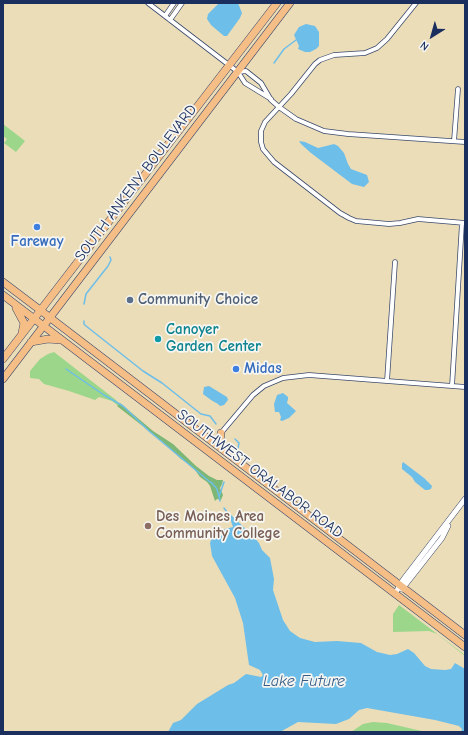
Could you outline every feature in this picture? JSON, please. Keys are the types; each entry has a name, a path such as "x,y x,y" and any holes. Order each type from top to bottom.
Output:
{"main road":[{"name":"SOUTH ANKENY BOULEVARD","path":"3,379 31,342 39,322 45,313 277,3"},
{"name":"SOUTH ANKENY BOULEVARD","path":"3,359 21,335 39,322 238,72 290,3"},
{"name":"SOUTHWEST ORALABOR ROAD","path":"3,282 465,635"},
{"name":"SOUTHWEST ORALABOR ROAD","path":"3,295 465,647"},
{"path":"13,302 24,323 21,335"},
{"path":"31,342 48,339 62,340"},
{"path":"207,437 215,436 221,433"},
{"path":"221,433 220,442 222,449"}],"street":[{"path":"148,3 230,65 238,72 245,83 305,124 330,132 465,142"},
{"path":"165,16 174,3"},
{"path":"170,20 182,3"},
{"path":"416,3 388,40 377,48 365,53 334,55 320,60 311,68 265,122 260,136 263,149 274,162 340,213 356,221 400,224 418,219 464,223 452,386"},
{"path":"238,72 246,71 261,83 271,100"},
{"path":"454,141 458,88"},
{"path":"388,381 396,262"},
{"path":"221,433 253,395 264,386 283,378 309,375 465,387"},
{"path":"395,594 442,538 465,499"}],"green space":[{"path":"3,124 25,141 16,152 4,143 7,139 3,136"},
{"path":"54,352 116,400 120,405 99,397 95,400 44,384 39,379 30,378 30,371 40,359"},
{"path":"120,403 153,431 173,444 209,476 217,480 223,480 220,488 223,495 221,500 217,499 215,501 210,486 207,482 163,442 117,406"},
{"path":"399,605 465,655 465,656 437,634 429,631 393,632 393,614"},
{"path":"373,722 387,723 426,732 351,732 363,724"}],"water":[{"path":"219,3 238,3 242,13 227,36 224,36 211,25 207,19 208,14"},
{"path":"306,24 315,26 319,32 319,46 310,52 305,52 298,49 299,46 294,35 299,27"},
{"path":"299,141 318,148 334,144 338,146 344,153 351,169 367,175 369,182 364,187 352,184 311,153"},
{"path":"209,386 227,397 228,400 224,405 220,406 203,394 204,387"},
{"path":"283,393 288,397 287,403 296,411 289,418 282,421 280,420 281,417 279,412 275,412 274,404 277,395"},
{"path":"403,462 424,478 432,486 431,489 425,490 415,482 412,477 402,469"},
{"name":"Lake Future","path":"228,512 253,536 259,543 262,550 270,558 274,579 273,590 283,620 290,631 300,638 315,642 337,641 361,643 377,652 390,655 397,654 408,649 414,653 425,666 431,669 451,669 455,663 465,669 465,732 461,732 462,729 459,726 435,720 367,708 359,710 349,719 336,724 298,722 280,732 168,732 173,723 181,720 197,704 228,685 234,683 246,674 261,677 263,675 260,670 249,665 243,623 235,598 212,556 210,543 213,534 233,527"}],"waterway":[{"path":"274,63 284,49 296,40"},
{"path":"84,304 86,294 108,266 111,260 110,257"},
{"path":"84,321 86,326 143,371 162,383 201,414 210,416 216,424"},
{"path":"66,369 123,406 149,431 212,483 217,489 220,501"},
{"path":"235,439 239,443 238,448"},
{"path":"219,497 224,482"},
{"path":"224,508 230,516"}],"place":[{"name":"Fareway","path":"37,227"},
{"name":"Community Choice","path":"130,300"},
{"name":"Canoyer Garden Center","path":"158,339"},
{"name":"Midas","path":"236,369"},
{"name":"Des Moines Area Community College","path":"148,526"}]}
